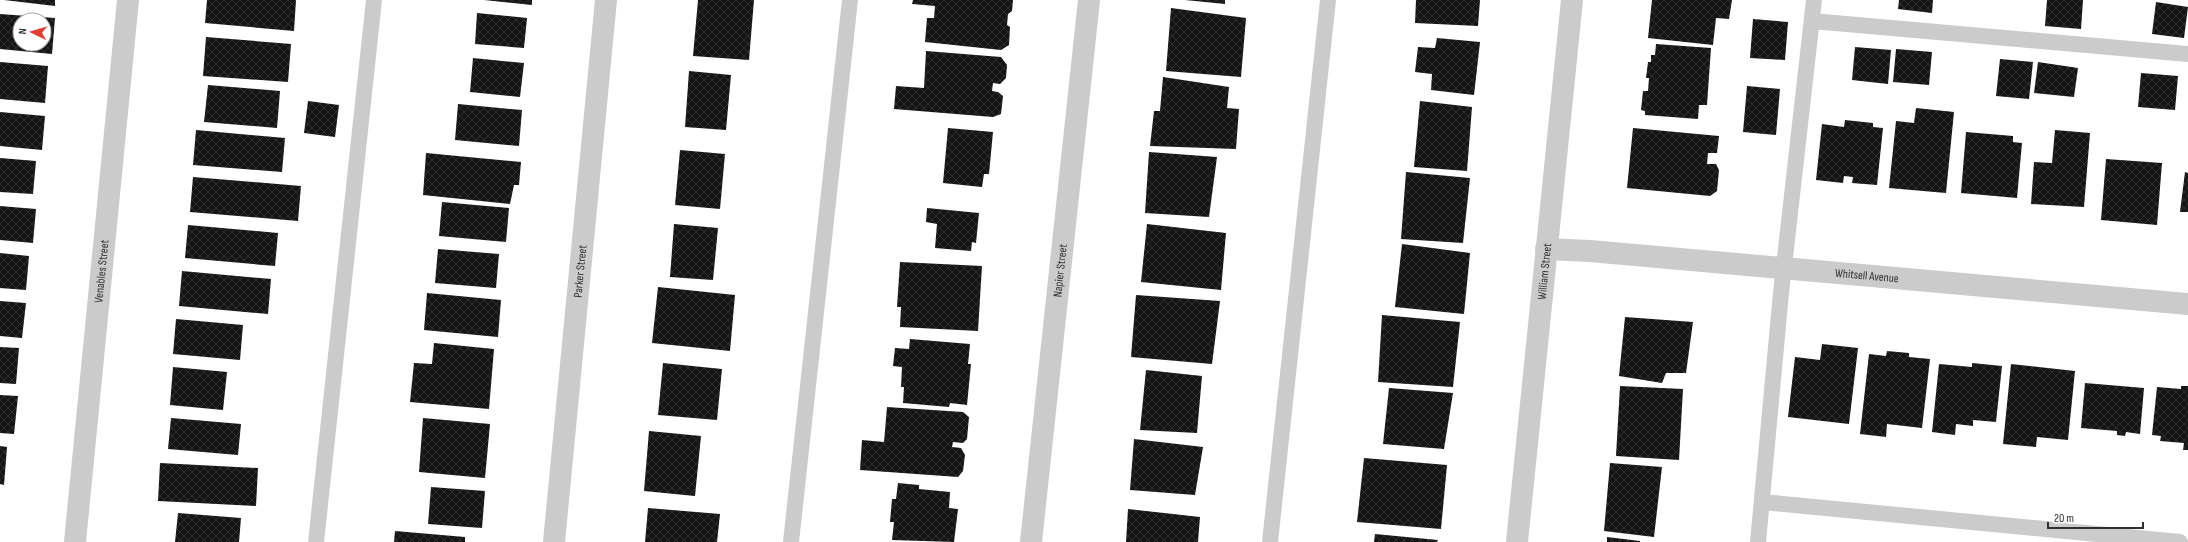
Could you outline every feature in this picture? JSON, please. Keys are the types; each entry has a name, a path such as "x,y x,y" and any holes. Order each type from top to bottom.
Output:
{"street":[{"name":"Venables Street","path":"75,542 128,0"},
{"name":"Parker Street","path":"554,542 606,0"},
{"name":"Napier Street","path":"1031,542 1089,0"},
{"name":"William Street","path":"1516,542 1572,0"},
{"name":"Whitsell Avenue","path":"1546,249 1785,268 2188,304"}],"lane":[{"path":"316,542 374,0"},
{"path":"792,542 850,0"},
{"path":"1270,542 1328,0"},
{"path":"1758,542 1785,268 1814,0"},
{"path":"1812,21 2188,54"},
{"path":"1763,502 2180,542"}],"building":[{"path":"4,0 55,0 55,6"},
{"path":"207,0 296,0 294,31 205,23"},
{"path":"484,0 532,0 532,5"},
{"path":"698,0 754,0 749,60 693,56"},
{"path":"913,0 1013,0 1012,11 1008,14 1007,25 1010,27 1009,45 1001,50 925,42 927,18 934,18 935,6 912,4"},
{"path":"1185,0 1225,0 1225,4"},
{"path":"1416,0 1480,0 1478,26 1415,23"},
{"path":"1652,0 1732,0 1729,19 1716,18 1713,45 1648,38"},
{"path":"1899,0 1933,0 1932,13 1898,9"},
{"path":"2047,0 2083,0 2081,29 2045,26"},
{"path":"2156,2 2188,7 2184,38 2152,34"},
{"path":"1171,8 1246,18 1241,77 1166,71"},
{"path":"477,13 527,18 524,48 475,44"},
{"path":"0,14 12,15 12,50 0,49"},
{"path":"52,18 55,18 52,54 31,52 52,52"},
{"path":"1753,19 1788,22 1785,60 1750,58"},
{"path":"206,37 291,44 288,82 203,76"},
{"path":"1437,38 1480,42 1474,95 1431,90 1432,74 1415,72 1418,47 1435,48"},
{"path":"1656,44 1711,48 1707,105 1699,105 1698,119 1645,115 1645,111 1641,110 1643,91 1648,91 1649,78 1646,78 1648,62 1651,62 1651,55 1655,55"},
{"path":"1855,47 1891,50 1888,84 1852,80"},
{"path":"1896,49 1932,52 1929,85 1893,82"},
{"path":"926,51 1001,57 1007,65 1006,78 1000,84 993,83 992,91 998,92 1003,96 1001,114 993,117 894,109 896,86 924,88"},
{"path":"473,58 524,63 520,97 470,92"},
{"path":"2000,59 2033,62 2029,99 1996,96"},
{"path":"0,62 48,66 45,103 0,99"},
{"path":"2038,62 2078,68 2074,97 2034,93"},
{"path":"689,71 731,75 726,130 685,127"},
{"path":"2141,73 2178,76 2175,110 2138,107"},
{"path":"1163,77 1229,87 1227,108 1239,109 1236,149 1150,146 1154,111 1160,111"},
{"path":"208,85 280,91 277,128 204,122"},
{"path":"1747,86 1780,89 1776,135 1743,132"},
{"path":"308,101 339,105 335,137 304,133"},
{"path":"1420,101 1472,107 1467,171 1414,167"},
{"path":"458,104 522,110 519,146 455,140"},
{"path":"1916,108 1954,112 1946,193 1889,188 1896,121 1914,123"},
{"path":"0,112 45,116 42,150 0,146"},
{"path":"1845,120 1873,123 1873,127 1883,128 1877,185 1852,183 1853,177 1844,176 1843,183 1816,180 1822,124 1844,127"},
{"path":"948,128 993,132 989,174 984,174 982,187 943,183"},
{"path":"1633,128 1719,136 1717,153 1708,153 1707,164 1716,164 1719,170 1717,191 1710,196 1627,188"},
{"path":"196,130 285,138 282,172 193,165"},
{"path":"2055,130 2090,133 2084,207 2031,204 2034,162 2052,163"},
{"path":"1966,132 2013,136 2013,142 2022,143 2017,198 1961,193"},
{"path":"680,150 725,154 720,209 675,205"},
{"path":"1149,152 1217,157 1209,217 1145,213"},
{"path":"426,153 521,162 519,185 514,185 510,204 423,195"},
{"path":"0,158 36,161 33,194 0,192"},
{"path":"2106,159 2162,163 2157,225 2101,220"},
{"path":"1406,172 1470,178 1463,243 1401,239"},
{"path":"2185,172 2188,173 2188,212 2180,212"},
{"path":"193,177 301,186 298,221 190,212"},
{"path":"442,202 509,208 506,242 439,236"},
{"path":"0,206 36,209 33,243 0,240"},
{"path":"927,208 979,213 976,243 972,242 971,251 935,248 937,224 926,222"},
{"path":"674,224 718,228 713,280 670,277"},
{"path":"1147,224 1226,233 1221,290 1141,282"},
{"path":"188,225 278,233 275,266 185,258"},
{"path":"1402,244 1470,253 1464,314 1395,307"},
{"path":"438,249 499,254 496,288 435,283"},
{"path":"0,253 29,256 26,290 0,288"},
{"path":"900,262 982,266 978,331 900,327 901,307 897,307"},
{"path":"182,271 271,279 268,314 179,306"},
{"path":"658,287 735,295 730,351 652,343"},
{"path":"427,293 501,300 498,337 424,330"},
{"path":"1136,295 1220,301 1212,364 1131,357"},
{"path":"0,301 26,303 22,338 0,336"},
{"path":"1382,315 1460,322 1453,387 1378,382"},
{"path":"1625,317 1693,322 1686,373 1666,373 1662,383 1619,376"},
{"path":"176,319 243,325 240,360 173,354"},
{"path":"910,339 970,344 968,364 971,364 967,405 950,403 949,407 903,403 904,387 901,387 902,367 893,366 895,348 909,349"},
{"path":"434,343 494,349 489,409 410,402 414,363 432,364"},
{"path":"1822,344 1858,348 1849,424 1788,417 1795,357 1820,360"},
{"path":"0,347 19,348 16,384 0,383"},
{"path":"1887,351 1909,353 1909,357 1930,359 1922,428 1887,424 1886,437 1860,434 1869,354 1886,356"},
{"path":"663,363 722,369 717,420 658,415"},
{"path":"1972,363 2002,366 1996,422 1973,420 1973,426 1956,424 1955,435 1932,432 1939,364 1972,367"},
{"path":"2011,364 2075,371 2068,440 2037,437 2036,447 2003,444"},
{"path":"173,367 227,372 223,410 170,405"},
{"path":"1146,370 1202,376 1197,433 1140,430"},
{"path":"2085,383 2144,388 2140,434 2126,432 2125,436 2117,435 2117,431 2081,428"},
{"path":"1620,386 1683,389 1679,460 1616,456"},
{"path":"2181,386 2188,386 2188,450 2183,450 2184,443 2160,441 2161,436 2152,435 2157,387 2181,389"},
{"path":"1389,388 1453,393 1444,449 1383,444"},
{"path":"0,395 18,396 14,434 0,433"},
{"path":"887,407 963,412 969,417 967,439 963,443 953,442 952,447 961,448 965,455 963,471 958,477 860,470 862,440 884,442"},
{"path":"171,418 241,424 238,455 168,449"},
{"path":"423,418 490,424 485,478 419,472"},
{"path":"649,431 701,436 695,496 644,491"},
{"path":"1134,439 1203,447 1195,495 1130,490"},
{"path":"0,446 7,447 4,485 0,484"},
{"path":"1364,458 1447,465 1441,529 1357,522"},
{"path":"160,463 258,468 256,506 158,501"},
{"path":"1610,463 1662,467 1654,537 1604,531"},
{"path":"898,483 919,485 919,489 950,492 949,508 958,509 954,542 892,540 894,522 890,522 892,499 896,499"},
{"path":"431,487 485,491 482,528 428,524"},
{"path":"648,508 720,514 717,542 645,542"},
{"path":"1128,509 1200,517 1198,542 1126,542"},
{"path":"178,513 241,518 239,542 175,542"},
{"path":"395,531 465,537 465,542 394,542"},
{"path":"1375,534 1438,540 1437,542 1374,542"},
{"path":"1607,537 1640,541 1640,542 1607,542"}]}
